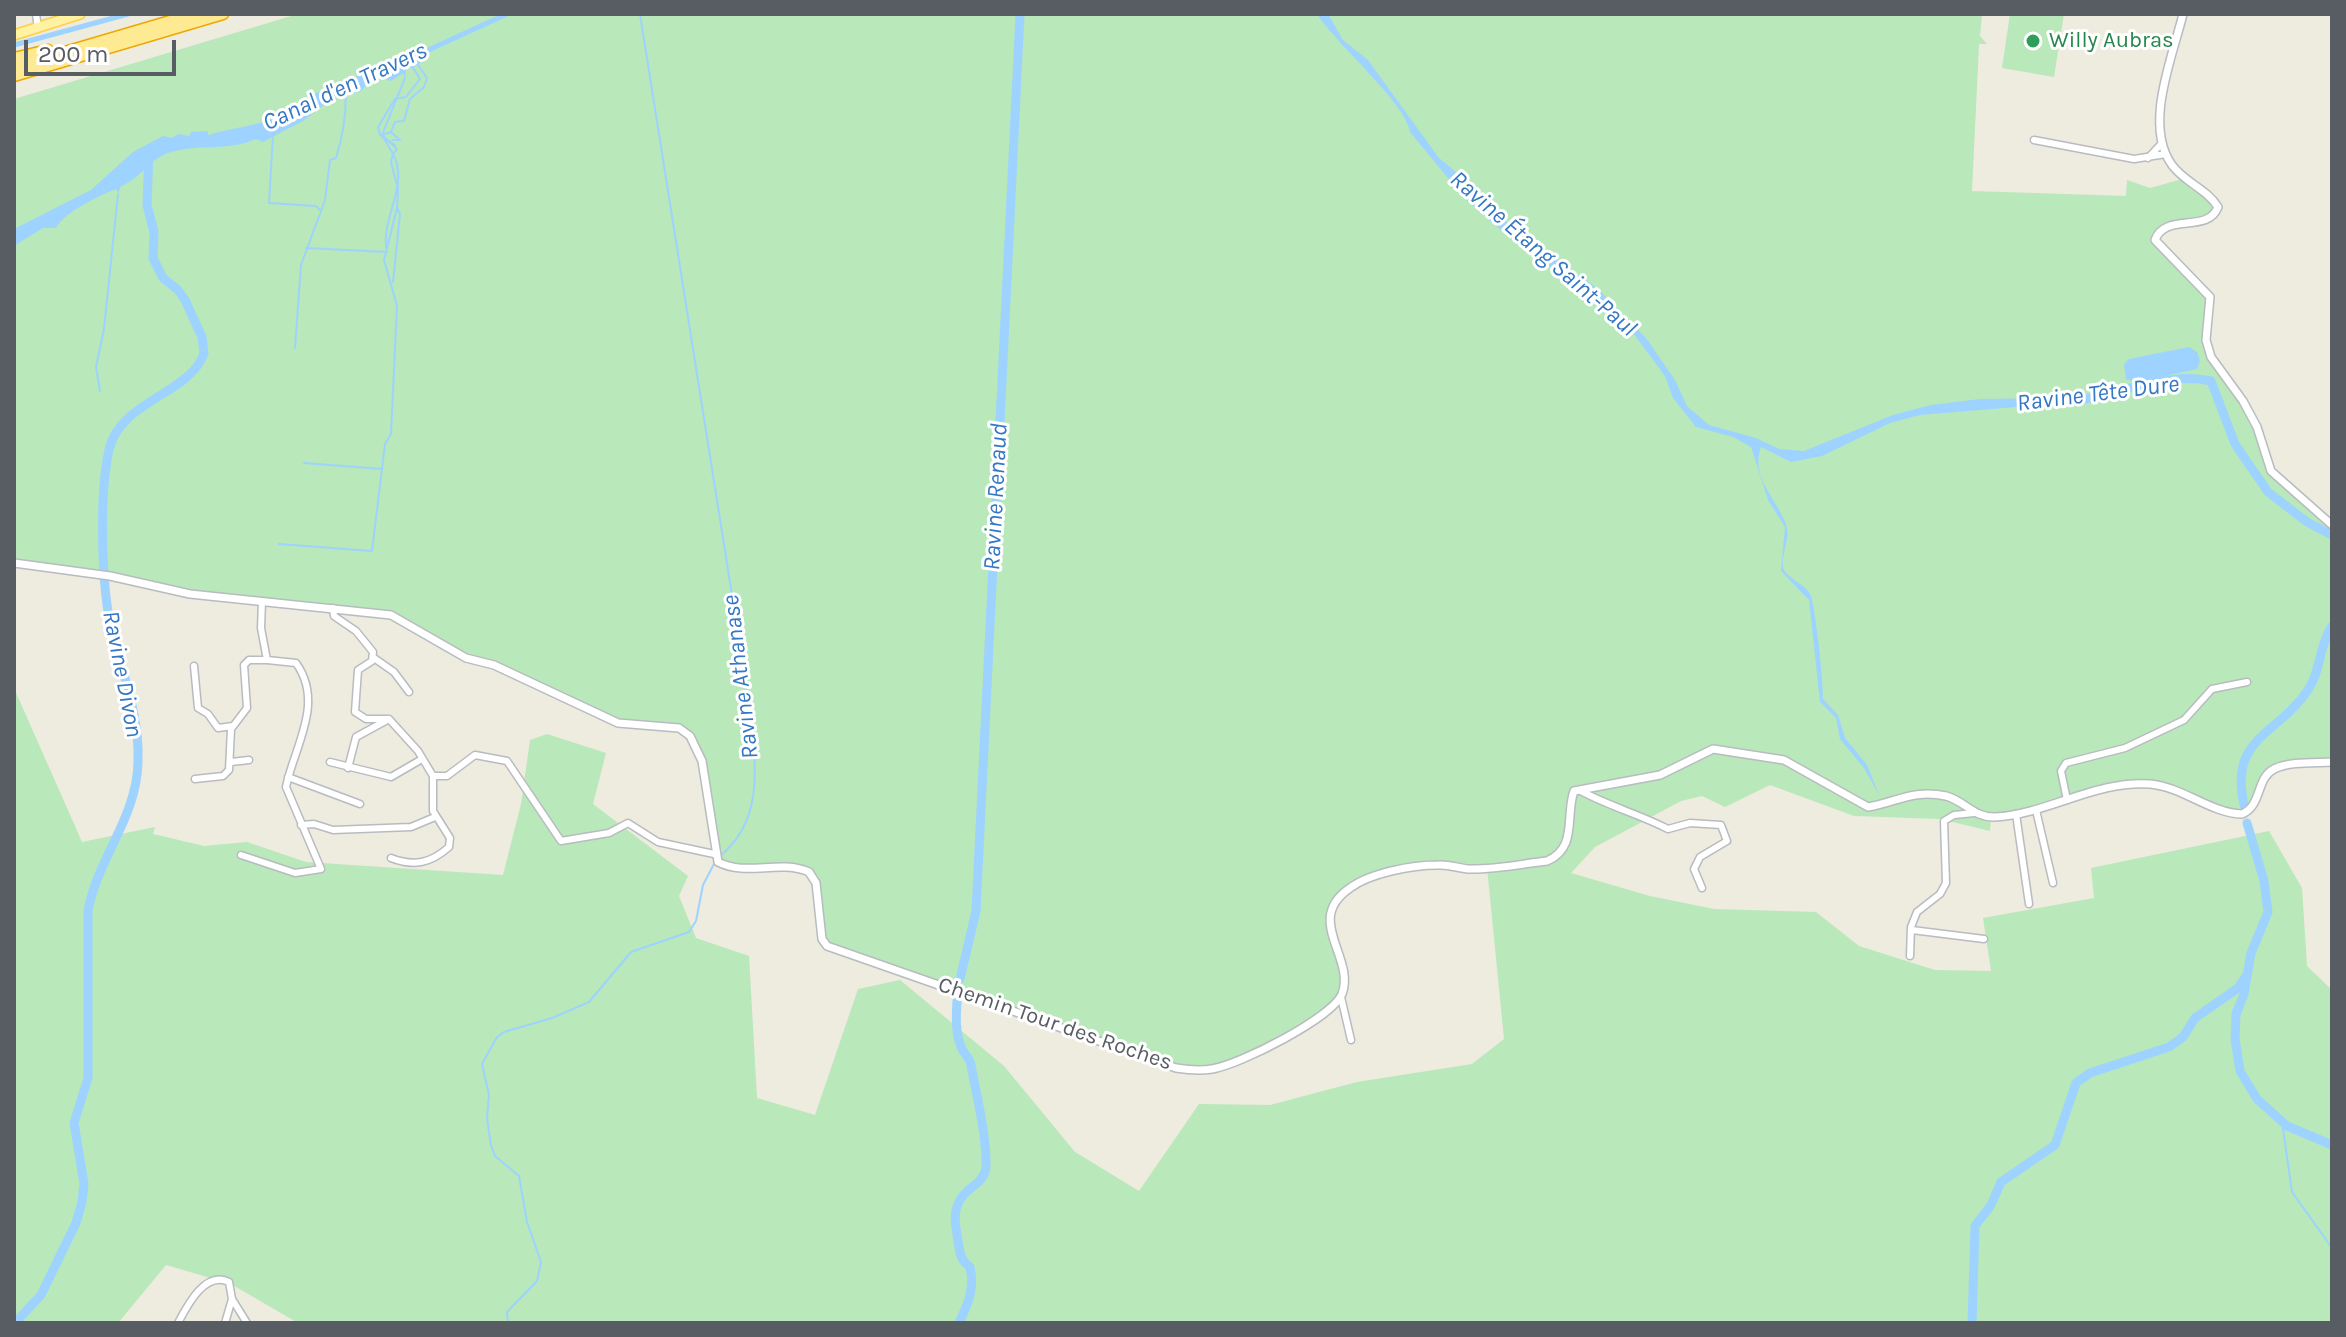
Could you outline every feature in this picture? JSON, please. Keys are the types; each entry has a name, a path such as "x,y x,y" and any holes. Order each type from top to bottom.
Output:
{"highway":[{"path":"14,67 194,14"},
{"path":"14,76 223,14"},
{"path":"14,58 128,33"}],"main road":[{"path":"14,35 80,14"}],"street":[{"path":"36,14 38,28"},
{"path":"2183,14 2162,106 2162,143 2177,171 2218,207 2215,214 2206,220 2175,224 2161,230 2155,240 2210,297 2206,340 2211,357 2243,401 2257,427 2271,471 2332,525"},
{"path":"2034,140 2134,159 2166,154"},
{"path":"2148,158 2162,143"},
{"path":"14,563 110,576 190,594 333,608 400,619 466,658 494,665 618,723 671,726 684,730 702,761 714,854 658,842 628,823 609,833 561,841 511,763 486,755 475,755 444,777 433,776"},
{"path":"262,601 261,628 267,660"},
{"path":"333,608 334,616 356,631 373,652 374,658 394,672 409,692"},
{"path":"374,658 358,670 355,712 366,719 389,719"},
{"path":"229,785 226,774 231,762 233,726 247,708 244,665 249,660 296,663 304,678 308,722 286,787 321,869 295,873 241,855"},
{"path":"194,666 198,708 218,728 233,726"},
{"path":"2067,800 2061,771 2066,763 2125,748 2184,720 2212,689 2247,682"},
{"path":"389,719 433,776 435,817 450,838 447,850 414,865 391,858"},
{"path":"348,768 356,737 389,719"},
{"path":"1351,1040 1341,997 1345,974 1329,930 1331,913 1338,897 1367,879 1436,864 1467,869 1554,858 1570,834 1572,794 1577,789 1660,775 1713,749 1784,760 1868,807 1904,796 1933,795 1956,800 1974,813"},
{"path":"330,762 391,777 422,759"},
{"path":"231,762 249,760"},
{"path":"1910,956 1917,912 1940,894 1946,883 1944,821 1954,815 1974,813 1993,817 2016,814 2111,786 2154,784 2182,790 2242,814 2254,804 2264,777 2275,768 2332,762"},
{"path":"195,779 226,774"},
{"path":"288,777 360,804"},
{"path":"1577,789 1606,805 1653,819 1668,829 1690,823 1724,827 1727,841 1700,857 1694,869 1702,888"},
{"path":"2036,810 2053,883"},
{"path":"2016,814 2029,904"},
{"path":"301,825 314,824 333,830 411,827 435,817"},
{"name":"Chemin Tour des Roches","path":"714,854 718,862 731,869 789,867 809,872 816,883 822,939 833,948 1176,1068 1215,1069 1255,1054 1331,1008 1341,997"},
{"path":"1912,929 1984,939"},
{"path":"178,1323 190,1302 210,1280 229,1282 232,1299 247,1323"},
{"path":"225,1323 232,1299"}],"green space":[{"path":"298,14 1982,14 1980,36 1987,44 1979,44 1972,191 2126,196 2127,180 2150,188 2186,178 2214,201 2215,214 2175,224 2155,240 2210,297 2206,340 2211,356 2243,401 2271,471 2332,525 2332,762 2292,765 2270,772 2249,811 2234,814 2182,790 2133,783 2036,810 1991,817 1990,831 1940,819 1854,816 1770,785 1725,807 1702,796 1681,801 1595,847 1571,873 1650,896 1714,909 1816,912 1859,946 1935,970 1991,971 1983,918 2094,898 2091,868 2269,831 2302,888 2307,966 2332,990 2332,1323 298,1323 231,1284 166,1265 118,1323 14,1323 14,688 82,842 155,827 153,834 204,846 247,842 306,862 503,875 521,804 530,740 547,734 606,753 593,804 688,876 679,896 696,938 749,956 757,1098 815,1115 858,989 900,980 1004,1066 1075,1152 1139,1191 1199,1104 1270,1105 1357,1082 1472,1064 1504,1039 1487,867 1397,870 1378,874 1350,887 1331,913 1345,983 1331,1008 1269,1047 1215,1069 1176,1068 827,946 812,876 797,868 742,870 718,862 702,761 684,730 632,726 535,683 466,658 400,619 190,594 14,560 14,99"},
{"name":"Willy Aubras","path":"2010,14 2064,14 2054,77 2002,68"}],"water":[{"name":"Ravine Étang Saint-Paul","path":"1317,14 1328,14 1343,40 1368,60 1439,158 1490,200 1502,218 1598,289 1646,338 1675,380 1687,406 1709,425 1756,438 1779,449 1804,451 1893,415 1931,405 1980,399 2052,398 2064,403 1920,415 1890,423 1822,456 1791,462 1761,447 1761,478 1787,529 1783,568 1807,590 1812,600 1823,699 1838,715 1845,738 1867,765 1879,795 1864,768 1840,739 1836,718 1820,702 1809,600 1781,571 1785,527 1768,500 1751,447 1733,437 1696,427 1673,398 1665,376 1625,322 1608,313 1583,286 1547,265 1529,246 1501,230 1466,200 1410,132 1406,120 1384,90"},
{"path":"407,55 426,55 418,65 406,69 405,78 403,73 391,81 375,76 360,92 337,95 303,121 263,142 256,139 236,145 163,155 121,186 118,193 116,189 91,200 74,210 56,228 43,228 14,246 14,229 91,190 133,152 163,136 172,138 178,134 189,136 191,132 208,131 208,135 266,121 291,111 326,88"},
{"path":"2189,347 2197,352 2200,361 2197,369 2137,382 2126,379 2124,364 2129,359"}],"waterway":[{"path":"14,45 128,14"},
{"name":"Canal d'en Travers","path":"413,57 507,14"},
{"name":"Ravine Athanase","path":"640,14 752,729 755,770 751,808 734,842 719,857"},
{"name":"Ravine Renaud","path":"960,979 976,911 1020,14"},
{"path":"386,247 398,176 393,154 397,149 382,135 391,132 395,122 404,121 410,99 424,87 427,78 418,65"},
{"path":"395,145 380,135 378,127 395,99 406,97 420,79 412,66"},
{"path":"279,544 372,551 385,444 391,434 397,306 384,260 397,208 398,189 391,162 393,154 382,135 405,78"},
{"path":"295,348 301,265 325,200 330,160 336,158 344,126 346,93"},
{"path":"392,133 400,140 393,140"},
{"path":"273,135 269,203 316,206 321,211"},
{"name":"Ravine Divon","path":"15,1323 41,1295 76,1223 82,1202 84,1184 74,1123 88,1078 88,910 136,782 136,729 105,591 103,515 109,450 116,433 127,420 185,378 197,367 204,353 202,337 185,300 163,278 153,258 154,232 147,205 149,151"},
{"path":"100,391 96,367 104,329 118,194"},
{"path":"393,282 400,214 397,208"},
{"path":"306,248 387,252"},
{"name":"Ravine Tête Dure","path":"2052,402 2091,398 2171,380 2211,381 2235,444 2268,492 2307,522 2332,535"},
{"path":"304,463 382,469"},
{"name":"Ravine Tête Dure","path":"2245,809 2241,785 2249,752 2308,690 2332,626"},
{"name":"Ravine Tête Dure","path":"2247,823 2264,881 2268,912 2251,953 2244,994 2236,1014 2235,1039 2240,1071 2257,1099 2287,1126 2332,1145"},
{"name":"Ravine Athanase","path":"508,1323 507,1312 537,1281 541,1262 527,1222 519,1176 495,1156 491,1146 487,1118 489,1095 482,1064 497,1037 504,1032 552,1018 589,1002 631,952 689,932 696,921 703,885 715,862"},
{"path":"1972,1323 1975,1226 1991,1205 2001,1182 2055,1145 2076,1083 2090,1073 2169,1047 2183,1037 2195,1018 2238,988 2246,976"},
{"name":"Ravine Renaud","path":"957,1001 957,1031 971,1065 986,1155 985,1172 963,1196 956,1210 960,1253 970,1267 972,1283 959,1323"},
{"path":"2282,1122 2292,1192 2332,1248"},
{"path":"2332,1266 2332,1291"}],"place":[{"name":"Willy Aubras","path":"2033,41"}]}
